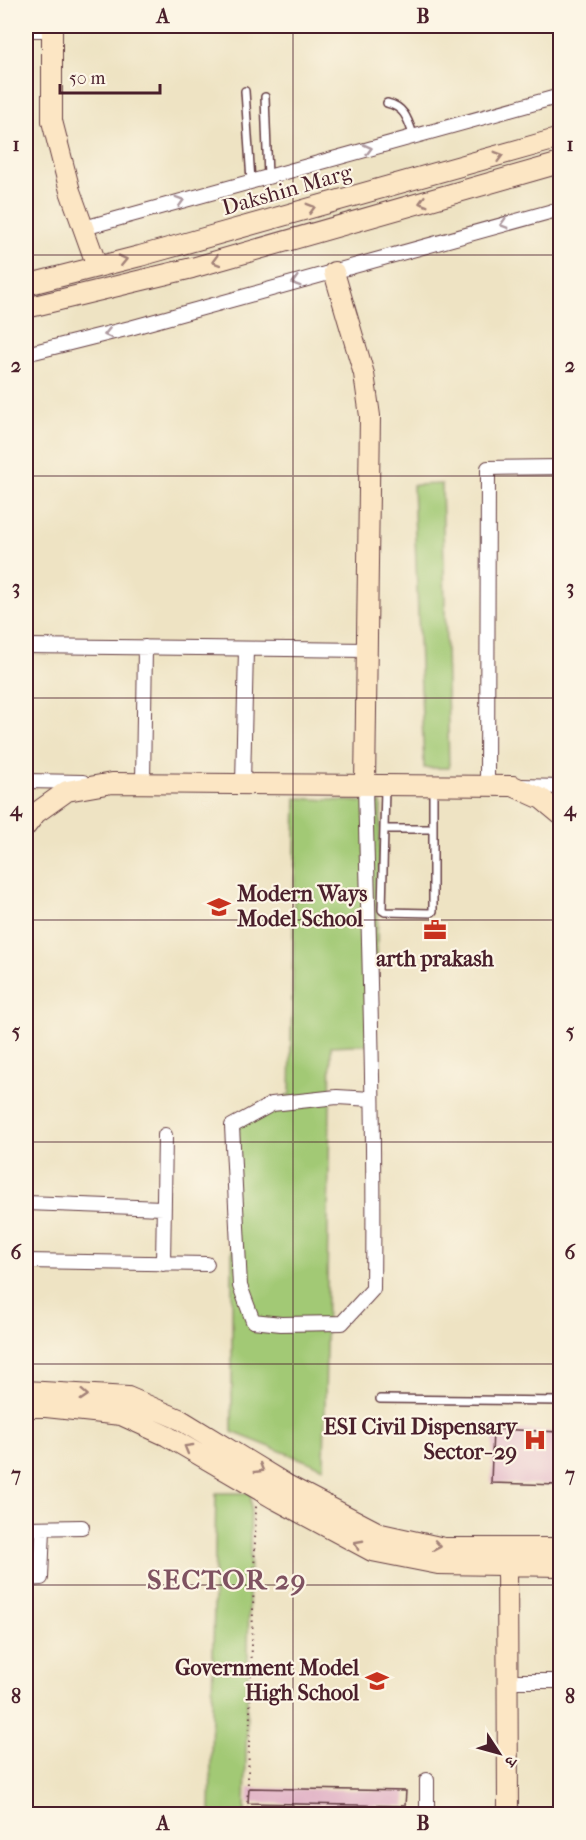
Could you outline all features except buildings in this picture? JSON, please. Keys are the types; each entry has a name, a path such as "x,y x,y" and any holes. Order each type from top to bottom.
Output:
{"street":[{"path":"26,30 52,28 52,121 70,191 97,266"},
{"path":"84,228 561,96"},
{"name":"Dakshin Marg","path":"26,285 140,256 561,138"},
{"path":"26,308 192,268 561,163"},
{"path":"26,354 130,328 561,209"},
{"path":"334,272 364,374 370,416 365,785 372,1100 373,1289 342,1323 253,1322 240,1286 232,1126 272,1104 337,1097 372,1100"},
{"path":"487,786 488,468 561,467"},
{"path":"26,646 367,650"},
{"path":"143,783 145,648"},
{"path":"243,784 246,649"},
{"path":"26,781 561,787"},
{"path":"26,826 36,813 67,791 112,783"},
{"path":"513,786 542,800 561,814"},
{"path":"163,1264 165,1135"},
{"path":"26,1203 163,1208"},
{"path":"26,1261 207,1264"},
{"path":"26,1391 128,1397 179,1419 287,1485 381,1534 444,1548 561,1566"},
{"path":"26,1407 121,1415 167,1436 372,1551 438,1564 507,1557 561,1548"},
{"path":"26,1528 82,1527"},
{"path":"26,1579 41,1578 43,1529"},
{"path":"507,1557 508,1815"},
{"path":"507,1681 561,1681"},
{"path":"427,1779 427,1815"}],"lane":[{"path":"245,92 251,181"},
{"path":"265,97 268,177"},
{"path":"387,103 402,109 414,137"},
{"path":"385,785 382,910 431,914 433,911 433,785"},
{"path":"384,829 433,829"},
{"path":"380,1399 561,1401"}],"path":[{"path":"247,1815 257,1488"}],"green space":[{"path":"442,484 449,768 424,768 413,485"},
{"path":"296,798 381,803 374,1044 331,1046 324,1468 232,1432 232,1126 290,1094"},
{"path":"216,1493 251,1493 245,1814 210,1814"}],"place":[{"name":"Modern Ways Model School","path":"219,907"},
{"name":"arth prakash","path":"435,930"},
{"name":"ESI Civil Dispensary Sector- 29","path":"535,1440"},
{"name":"Government Model High School","path":"377,1681"}],"district":[{"name":"SECTOR 29","path":"227,1579"}]}
